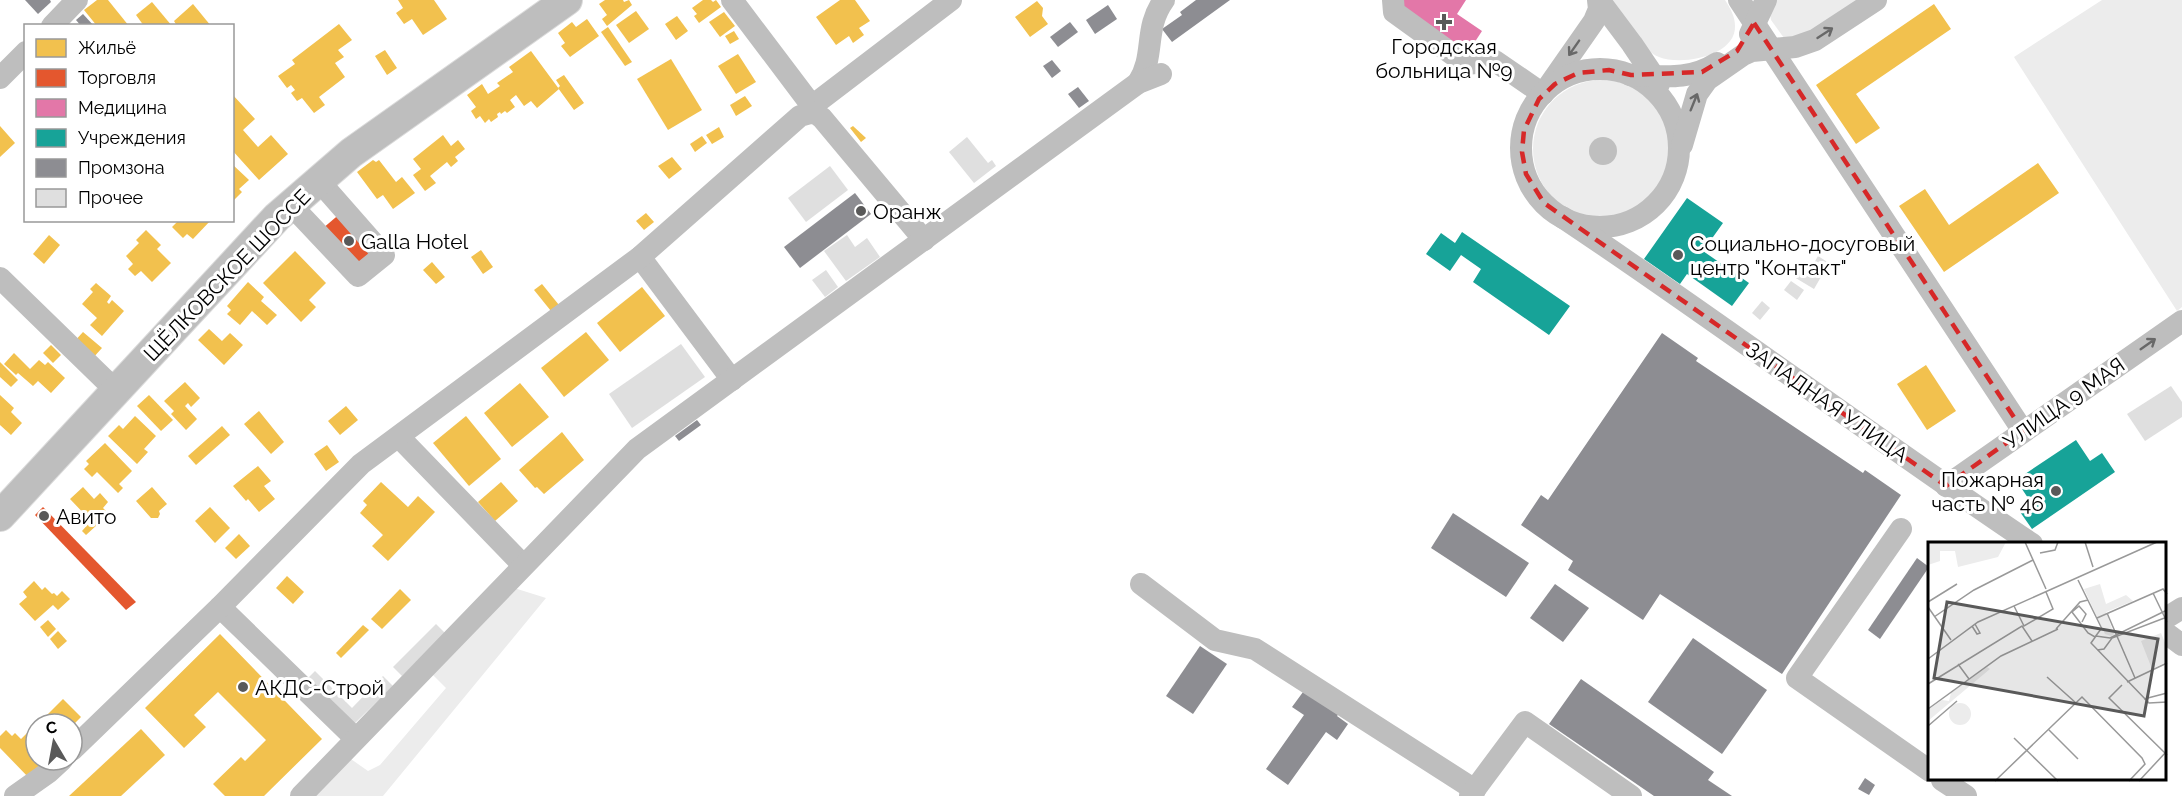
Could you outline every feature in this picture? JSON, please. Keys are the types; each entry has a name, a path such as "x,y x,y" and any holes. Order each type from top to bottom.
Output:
{"main road":[{"name":"ЩЁЛКОВСКОЕ ШОССЕ","path":"0,492 105,380 230,240 264,206 339,140 537,0"},
{"name":"ЩЁЛКОВСКОЕ ШОССЕ","path":"0,516 243,252 291,204 368,141 567,0"}],"street":[{"path":"54,24 77,0"},
{"path":"732,0 812,106 951,0"},
{"path":"1138,83 1149,61 1153,21 1164,0"},
{"path":"1393,0 1394,12 1466,64 1495,61 1543,94"},
{"path":"1598,0 1599,9 1594,21 1532,108 1522,141 1526,174 1537,194 1553,211 1583,225 1617,225 1638,217 1656,204"},
{"path":"1598,0 1653,76 1668,101 1678,136 1678,158"},
{"path":"1739,0 2023,431"},
{"path":"1543,94 1565,78 1587,70 1609,70 1630,75 1683,77 1702,72 1737,51 1747,40 1766,0"},
{"path":"1623,258 1634,235 1672,180 1688,118 1697,94 1707,80 1752,51 1795,47 1815,40 1876,0"},
{"path":"0,78 24,54"},
{"path":"300,796 636,449 1138,83 1161,74"},
{"path":"1630,75 1655,92 1672,115"},
{"path":"84,738 219,608 361,464 640,257 800,116 814,112 924,240"},
{"path":"291,204 358,276 384,255 319,181"},
{"name":"ЗАПАДНАЯ УЛИЦА","path":"1562,217 2029,542"},
{"path":"640,257 732,380"},
{"path":"0,278 105,380"},
{"name":"УЛИЦА 9 МАЯ","path":"1946,486 2182,321"},
{"path":"399,437 523,565"},
{"path":"1901,530 1797,678 1928,770"},
{"path":"1141,584 1215,640 1255,649 1473,793 1525,722 1631,796"},
{"path":"219,608 355,738"},
{"path":"2167,617 2182,608"},
{"path":"2167,634 2182,645"},
{"path":"15,796 49,772"},
{"path":"1944,781 1966,796"}],"highlighted area":[{"path":"1754,23 2023,431 1946,486 1544,203 1526,174 1522,152 1524,130 1539,99 1555,84 1578,73 1609,70 1631,75 1702,72 1737,51"}],"shaded area":[{"path":"1611,0 1725,0 1734,19 1733,36 1727,45 1706,56 1681,60 1659,57 1639,40"},
{"path":"1774,0 1863,0 1802,41 1784,38 1771,20 1769,9"},
{"path":"2102,0 2182,0 2182,307 2177,311 2014,57"},
{"path":"1602,80 1629,85 1641,91 1651,100 1660,110 1666,122 1671,149 1666,176 1660,188 1651,198 1641,207 1629,213 1602,218 1575,213 1563,207 1553,198 1544,188 1538,176 1533,149 1538,122 1544,110 1553,100 1563,91 1575,85"},
{"path":"1603,137 1613,141 1617,151 1613,161 1603,165 1593,161 1589,151 1593,141"},
{"path":"511,587 546,598 383,796 312,796 348,757 368,771 380,765 446,688 430,672"}],"building: Жильё":[{"path":"97,0 108,0 127,24 95,24 84,10"},
{"path":"398,0 434,0 447,19 423,35 412,19 404,24 396,13 403,8"},
{"path":"605,0 623,0 624,2 629,0 632,5 607,26 602,19 607,15 599,4"},
{"path":"703,0 713,2 716,0 721,7 699,23 694,16 697,14 692,8"},
{"path":"840,0 855,0 870,21 859,28 864,35 853,43 849,36 836,45 816,17"},
{"path":"1037,1 1043,8 1042,16 1048,24 1030,37 1015,17"},
{"path":"152,2 170,24 143,24 136,15"},
{"path":"193,4 209,24 176,24 174,21"},
{"path":"1934,4 1951,29 1856,94 1880,128 1856,144 1816,85"},
{"path":"636,11 649,29 629,43 616,25"},
{"path":"724,12 735,26 720,37 709,22"},
{"path":"677,16 688,31 676,40 665,24"},
{"path":"587,19 599,36 570,57 561,46 565,43 558,33 572,22 576,27"},
{"path":"339,24 352,40 338,50 344,57 335,63 345,77 319,97 325,105 314,113 302,98 297,101 291,93 295,90 291,85 287,88 278,76 295,64 292,60"},
{"path":"608,27 632,62 625,66 601,32"},
{"path":"734,31 739,39 730,44 725,36"},
{"path":"385,50 397,68 387,75 375,56"},
{"path":"531,51 559,89 537,108 531,101 524,106 516,95 510,100 515,107 507,113 505,111 501,114 500,112 497,114 498,117 491,122 489,119 485,123 480,116 476,119 471,111 476,107 467,95 482,84 488,94 500,86 497,83 513,72 509,67"},
{"path":"738,54 756,82 736,94 718,66"},
{"path":"671,59 702,110 668,130 637,79"},
{"path":"564,75 584,103 574,110 558,88 560,86 556,80"},
{"path":"234,96 255,119 243,130 258,147 271,135 288,154 259,180 234,152"},
{"path":"745,96 752,106 736,116 730,105"},
{"path":"0,126 15,143 0,157"},
{"path":"853,126 866,138 861,142 850,128"},
{"path":"719,127 724,137 712,144 706,135"},
{"path":"443,135 451,146 458,140 465,149 455,157 458,161 451,167 447,162 430,176 436,183 425,191 413,175 421,169 413,159"},
{"path":"702,136 707,143 695,152 690,144"},
{"path":"672,157 682,169 669,179 658,166"},
{"path":"373,160 376,162 379,160 396,182 402,177 415,193 393,209 383,195 377,199 357,172"},
{"path":"2038,163 2059,193 1944,272 1899,206 1925,189 1949,225"},
{"path":"234,166 249,180 239,189 242,192 234,200"},
{"path":"646,213 654,222 644,230 636,221"},
{"path":"177,222 209,222 193,239 187,234 183,238 172,227"},
{"path":"146,230 161,245 157,249 171,263 152,282 141,271 135,276 128,269 133,264 126,256 139,243 136,240"},
{"path":"49,235 60,245 44,264 33,254"},
{"path":"481,250 493,267 483,274 471,257"},
{"path":"295,251 326,283 309,300 316,307 301,322 263,283"},
{"path":"432,262 445,277 436,284 423,270"},
{"path":"248,282 264,297 261,301 277,315 267,325 252,311 240,325 227,314 231,310 227,306"},
{"path":"96,283 111,296 107,302 109,304 112,300 124,311 102,336 90,325 97,318 82,304 93,292 90,289"},
{"path":"542,284 559,305 551,311 534,290"},
{"path":"642,287 665,316 620,352 597,323"},
{"path":"209,329 222,341 230,333 243,345 224,365 198,340"},
{"path":"83,332 102,348 92,359 73,343"},
{"path":"586,332 609,360 564,397 541,368"},
{"path":"51,345 61,355 53,363 43,353"},
{"path":"14,353 30,369 39,360 45,365 48,362 65,378 51,393 38,381 33,386 4,364"},
{"path":"0,362 18,380 11,387 0,377"},
{"path":"1926,365 1956,411 1927,430 1897,384"},
{"path":"185,382 200,398 191,407 188,403 185,406 197,419 186,430 171,414 174,411 164,401"},
{"path":"520,383 549,417 512,447 484,413"},
{"path":"0,395 14,408 11,412 22,423 11,435 0,425"},
{"path":"149,395 173,420 161,431 137,406"},
{"path":"346,406 358,420 340,435 328,421"},
{"path":"259,411 284,442 271,454 244,424"},
{"path":"135,416 156,436 144,449 148,452 137,464 108,436 119,425 123,429"},
{"path":"466,416 501,459 469,486 433,443"},
{"path":"222,426 230,435 196,465 188,456"},
{"path":"562,432 584,460 544,494 537,487 535,488 519,470"},
{"path":"105,443 132,471 119,484 123,488 118,493 97,472 92,477 84,469 89,464 86,461"},
{"path":"327,445 339,462 326,471 314,454"},
{"path":"258,466 271,481 264,486 275,499 259,512 233,486"},
{"path":"381,482 408,507 418,496 435,512 388,561 372,546 383,535 360,513 367,505 363,501"},
{"path":"501,482 518,501 495,521 478,502"},
{"path":"83,487 94,499 100,493 108,502 103,508 109,514 86,535 82,531 91,521 70,499"},
{"path":"152,487 167,504 159,511 158,518 151,518 136,501"},
{"path":"210,507 230,528 215,543 195,521"},
{"path":"239,534 250,546 236,559 225,548"},
{"path":"287,576 304,592 293,604 276,588"},
{"path":"34,581 42,590 45,587 57,596 62,591 70,599 58,610 53,605 35,621 19,604 27,597 23,592"},
{"path":"400,589 411,600 382,629 371,619"},
{"path":"48,620 56,629 48,637 40,627"},
{"path":"363,625 369,630 341,658 336,653"},
{"path":"58,631 67,641 58,649 50,639"},
{"path":"220,634 322,739 264,796 225,796 213,784 241,757 245,761 266,740 218,692 194,715 206,727 184,748 145,708"},
{"path":"63,699 76,712 50,712"},
{"path":"141,729 165,755 121,796 69,796"},
{"path":"6,730 12,736 15,733 21,739 24,736 24,772 39,772 31,780 0,748 0,736"}],"building: Торговля":[{"path":"342,212 378,254 358,271 322,229"},
{"path":"43,507 136,602 126,610 35,515"}],"building: Медицина":[{"name":"Городская больница №9","path":"1403,0 1466,0 1457,14 1482,31 1467,54 1397,8"}],"building: Учреждения":[{"name":"Социально-досуговый центр \"Контакт\"","path":"1687,198 1723,223 1703,251 1749,283 1732,306 1687,274 1680,284 1644,259"},
{"path":"1462,232 1570,306 1549,335 1473,282 1481,269 1461,255 1450,271 1426,254 1441,233 1455,243"},
{"name":"Пожарная часть № 46","path":"2076,440 2090,461 2102,453 2115,472 2032,529 2018,509 2030,501 2016,480"}],"building: Промзона":[{"path":"25,0 50,0 51,2 38,14"},
{"path":"1196,0 1230,0 1172,42 1162,29 1182,15 1180,12"},
{"path":"1108,5 1117,19 1095,34 1086,20"},
{"path":"83,14 92,24 79,24 76,20"},
{"path":"1070,22 1078,32 1058,47 1050,37"},
{"path":"1052,60 1061,71 1052,78 1043,66"},
{"path":"1078,87 1089,101 1079,108 1068,94"},
{"path":"855,193 871,214 800,268 784,247"},
{"path":"1662,333 1698,358 1696,361 1863,473 1865,470 1901,495 1782,674 1660,594 1643,620 1568,570 1573,561 1521,525 1541,495 1548,500"},
{"path":"697,420 701,425 679,441 675,436"},
{"path":"1453,513 1529,563 1506,597 1431,548"},
{"path":"1917,558 1928,566 1880,639 1868,630"},
{"path":"1555,584 1589,608 1563,642 1530,618"},
{"path":"1693,638 1767,690 1722,754 1648,702"},
{"path":"1200,646 1227,664 1193,714 1166,696"},
{"path":"1581,679 1714,772 1708,780 1732,796 1654,796 1549,724"},
{"path":"1303,692 1341,711 1337,716 1348,724 1337,740 1326,732 1288,785 1266,769 1304,715 1292,707"},
{"path":"1865,778 1875,785 1869,795 1858,789"}],"building: Прочее":[{"path":"967,137 988,163 992,160 996,166 974,183 949,152"},
{"path":"830,166 848,190 806,222 788,198"},
{"path":"847,235 855,247 867,238 880,257 846,281 824,251"},
{"path":"1818,256 1829,263 1814,289 1794,277 1800,267 1809,272"},
{"path":"826,270 838,287 825,297 812,280"},
{"path":"1791,281 1804,290 1797,300 1784,290"},
{"path":"1762,301 1770,308 1760,320 1752,313"},
{"path":"681,344 705,377 632,428 609,394"},
{"path":"2171,386 2182,402 2182,417 2145,441 2127,414"},
{"path":"436,624 445,633 402,676 393,667"},
{"path":"315,671 352,708 383,676 393,686 352,726 306,680"}],"place":[{"name":"Городская больница №9","path":"1444,22"},
{"name":"Оранж","path":"861,211"},
{"name":"Galla Hotel","path":"349,241"},
{"name":"Социально-досуговый центр \"Контакт\"","path":"1678,255"},
{"name":"Пожарная часть № 46","path":"2056,491"},
{"name":"Авито","path":"44,516"},
{"name":"АКДС-Строй","path":"243,687"}]}
